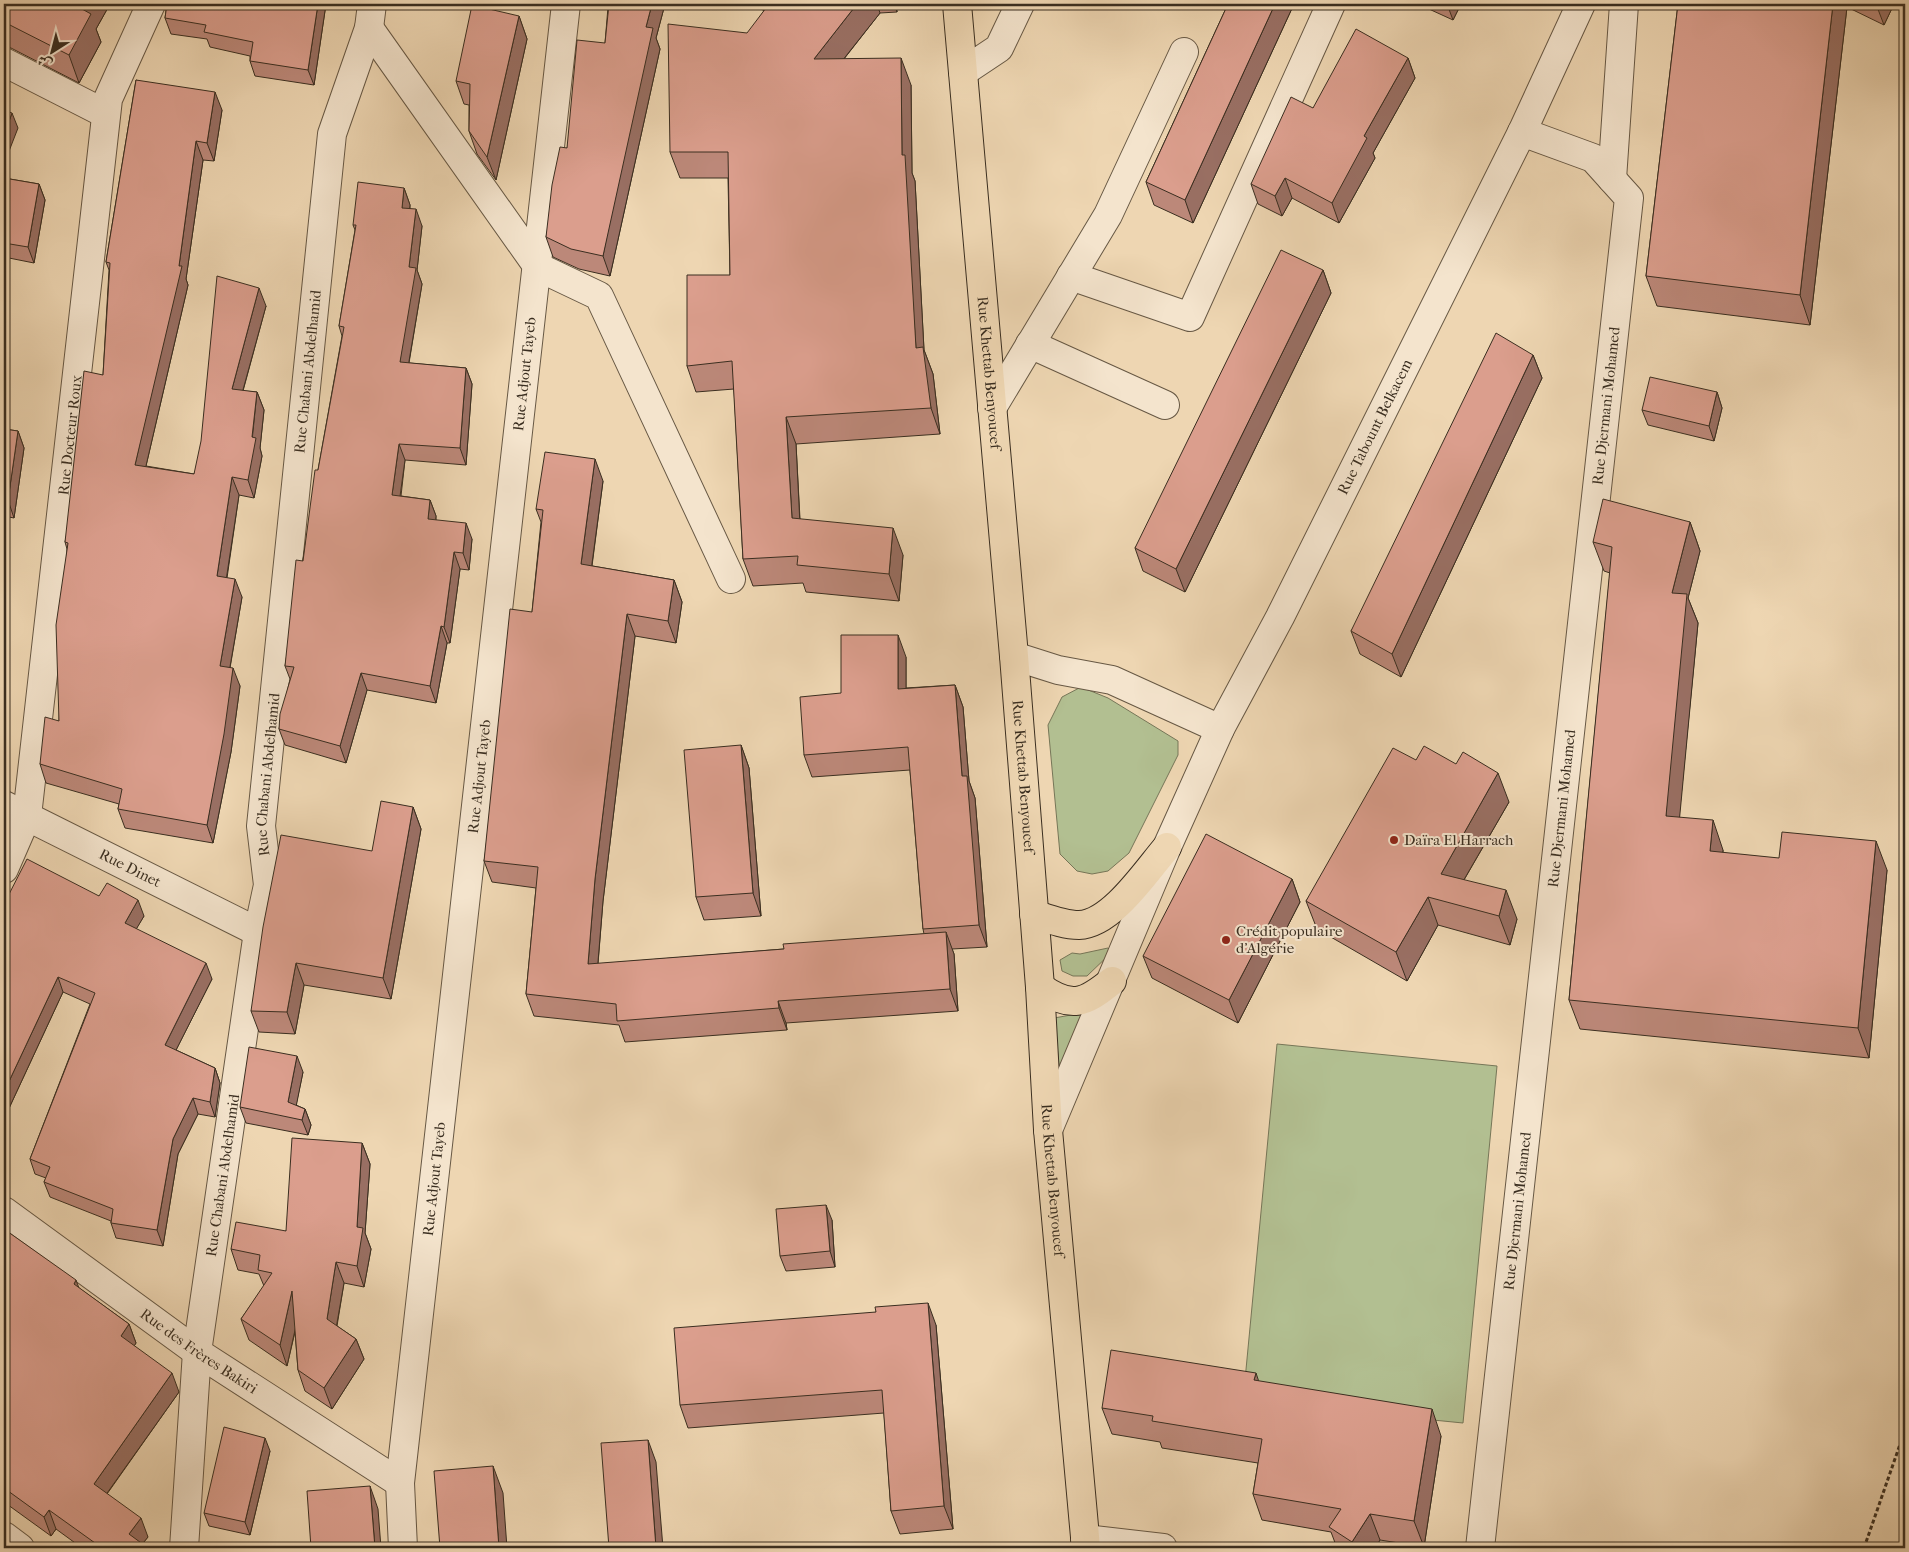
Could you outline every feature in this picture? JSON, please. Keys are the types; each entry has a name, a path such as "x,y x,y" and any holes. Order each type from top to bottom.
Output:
{"main road":[{"name":"Rue Khettab Benyoucef","path":"957,4 1014,656 1040,987 1048,1130 1086,1544"},
{"path":"1034,914 1063,924 1090,924 1106,915 1122,901 1167,847"},
{"path":"1040,987 1064,1001 1076,1002 1088,999 1112,981"}],"street":[{"name":"Rue Docteur Roux","path":"4,869 15,811 108,99 151,4"},
{"name":"Rue Adjout Tayeb","path":"403,1548 400,1483 538,267 566,4"},
{"path":"963,72 998,48 1020,4"},
{"path":"1071,276 1190,317 1332,4"},
{"name":"Rue Tabount Belkacem","path":"1048,1130 1167,847 1220,728 1280,617 1522,132 1580,4"},
{"path":"1612,179 1624,4"},
{"path":"370,16 538,267 599,296 731,579"},
{"name":"Rue Chabani Abdelhamid","path":"184,1548 197,1352 258,932 268,885 261,826 332,134 370,16"},
{"path":"992,408 1108,215 1184,52"},
{"path":"4,62 106,114"},
{"name":"Rue Djermani Mohamed","path":"1480,1548 1622,277 1629,198 1593,158 1522,132"},
{"path":"1030,344 1165,404"},
{"path":"1014,656 1058,670 1112,680 1220,728"},
{"name":"Rue Dinet","path":"15,811 258,932"},
{"name":"Rue des Frères Bakiri","path":"4,1211 197,1352 400,1483"},
{"path":"4,1536 20,1548"},
{"path":"1086,1544 1163,1548"}],"path":[{"path":"1864,1548 1905,1430"}],"green space":[{"path":"1081,687 1108,698 1178,741 1178,755 1129,853 1108,871 1092,874 1077,871 1060,854 1048,725 1062,697"},
{"path":"1108,948 1112,952 1087,976 1073,976 1062,971 1060,960 1072,953 1080,954"},
{"path":"1088,1012 1061,1084 1054,1018"},
{"path":"1277,1044 1497,1066 1463,1423 1243,1401"}],"building":[{"path":"4,4 85,4 82,9 91,14 69,55 4,22"},
{"path":"167,4 318,4 308,70 250,61 253,42 204,32 206,25 165,18"},
{"path":"609,4 652,4 646,27 653,28 603,256 571,249 546,237 552,185 560,147 567,148 577,40 605,43"},
{"path":"769,4 848,4 853,8 853,4 857,4 814,59 901,58 902,155 905,155 916,348 923,347 931,408 786,417 792,518 893,528 889,574 797,565 798,556 743,559 732,361 687,366 687,275 730,275 728,152 670,152 668,24 747,33"},
{"path":"1228,4 1275,4 1185,200 1146,182"},
{"path":"1678,4 1833,4 1800,295 1646,276"},
{"path":"472,5 519,16 487,157 469,131 470,84 456,81"},
{"path":"1356,29 1408,58 1364,136 1367,138 1332,203 1285,178 1275,196 1251,184 1291,97 1313,108"},
{"path":"136,80 215,92 207,143 196,141 179,266 182,266 135,465 194,474 201,441 217,276 259,288 232,389 257,392 252,437 256,438 248,480 232,477 217,576 235,579 220,666 233,668 224,734 207,825 118,809 122,789 40,764 45,717 59,721 56,625 68,543 65,542 84,371 103,375 110,263 106,262"},
{"path":"4,110 12,113 4,135"},
{"path":"4,178 39,184 28,247 4,243"},
{"path":"358,182 404,188 402,208 416,209 409,267 416,268 400,362 466,368 460,448 399,444 392,495 430,500 428,519 466,523 463,553 454,552 444,627 441,626 430,686 361,673 340,746 279,729 280,714 294,667 285,666 296,560 303,561 315,470 318,470 344,327 339,326 356,225 353,225"},
{"path":"1281,250 1323,270 1176,569 1135,548"},
{"path":"1496,333 1533,355 1392,654 1351,631"},
{"path":"1650,377 1717,392 1709,426 1642,410"},
{"path":"4,429 18,431 8,500 4,500"},
{"path":"545,452 595,459 581,564 674,580 668,621 627,614 595,879 588,964 784,949 783,944 946,932 950,989 778,1001 779,1008 617,1021 616,1004 526,994 538,867 484,861 510,609 532,612 543,510 536,509"},
{"path":"1603,499 1690,522 1672,593 1687,594 1666,816 1713,820 1710,851 1779,858 1782,832 1876,841 1858,1028 1569,1000 1612,547 1593,542"},
{"path":"841,635 898,635 898,689 955,685 962,776 967,776 979,925 923,929 908,747 804,755 800,697 841,693"},
{"path":"741,745 753,893 696,897 684,750"},
{"path":"1424,746 1456,764 1463,752 1498,773 1441,874 1506,890 1499,916 1428,897 1396,952 1306,901 1393,748 1416,760"},
{"path":"381,801 413,807 383,978 296,963 287,1012 251,1011 263,927 281,835 372,851"},
{"name":"Crédit populaire d'Algérie","path":"1206,834 1292,879 1229,1000 1143,956"},
{"path":"27,859 99,896 107,883 138,900 125,923 206,963 165,1045 215,1068 210,1102 193,1098 173,1139 157,1230 111,1223 113,1209 44,1182 50,1167 30,1159 95,993 58,977 4,1092 4,904"},
{"path":"249,1047 297,1056 288,1102 305,1109 302,1120 240,1107"},
{"path":"292,1138 362,1143 357,1227 363,1228 357,1266 336,1262 327,1319 356,1339 324,1388 298,1370 292,1291 280,1345 241,1319 272,1273 258,1270 260,1255 231,1249 236,1222 286,1231"},
{"path":"826,1205 830,1251 780,1256 776,1209"},
{"path":"4,1229 76,1280 74,1284 129,1324 121,1336 172,1373 94,1484 141,1518 129,1534 148,1548 102,1548 49,1510 44,1517 4,1488"},
{"path":"928,1303 944,1506 891,1511 882,1390 680,1405 674,1328 876,1312 875,1307"},
{"path":"1111,1350 1256,1373 1254,1380 1432,1409 1414,1521 1370,1514 1352,1542 1329,1527 1341,1509 1253,1494 1262,1439 1152,1421 1153,1416 1102,1408"},
{"path":"224,1427 265,1438 245,1522 204,1513"},
{"path":"648,1440 656,1548 609,1548 601,1443"},
{"path":"493,1466 499,1548 440,1548 434,1471"},
{"path":"370,1486 375,1548 311,1548 307,1491"}],"place":[{"name":"Daïra El Harrach","path":"1394,840"},
{"name":"Crédit populaire d'Algérie","path":"1226,940"}]}
